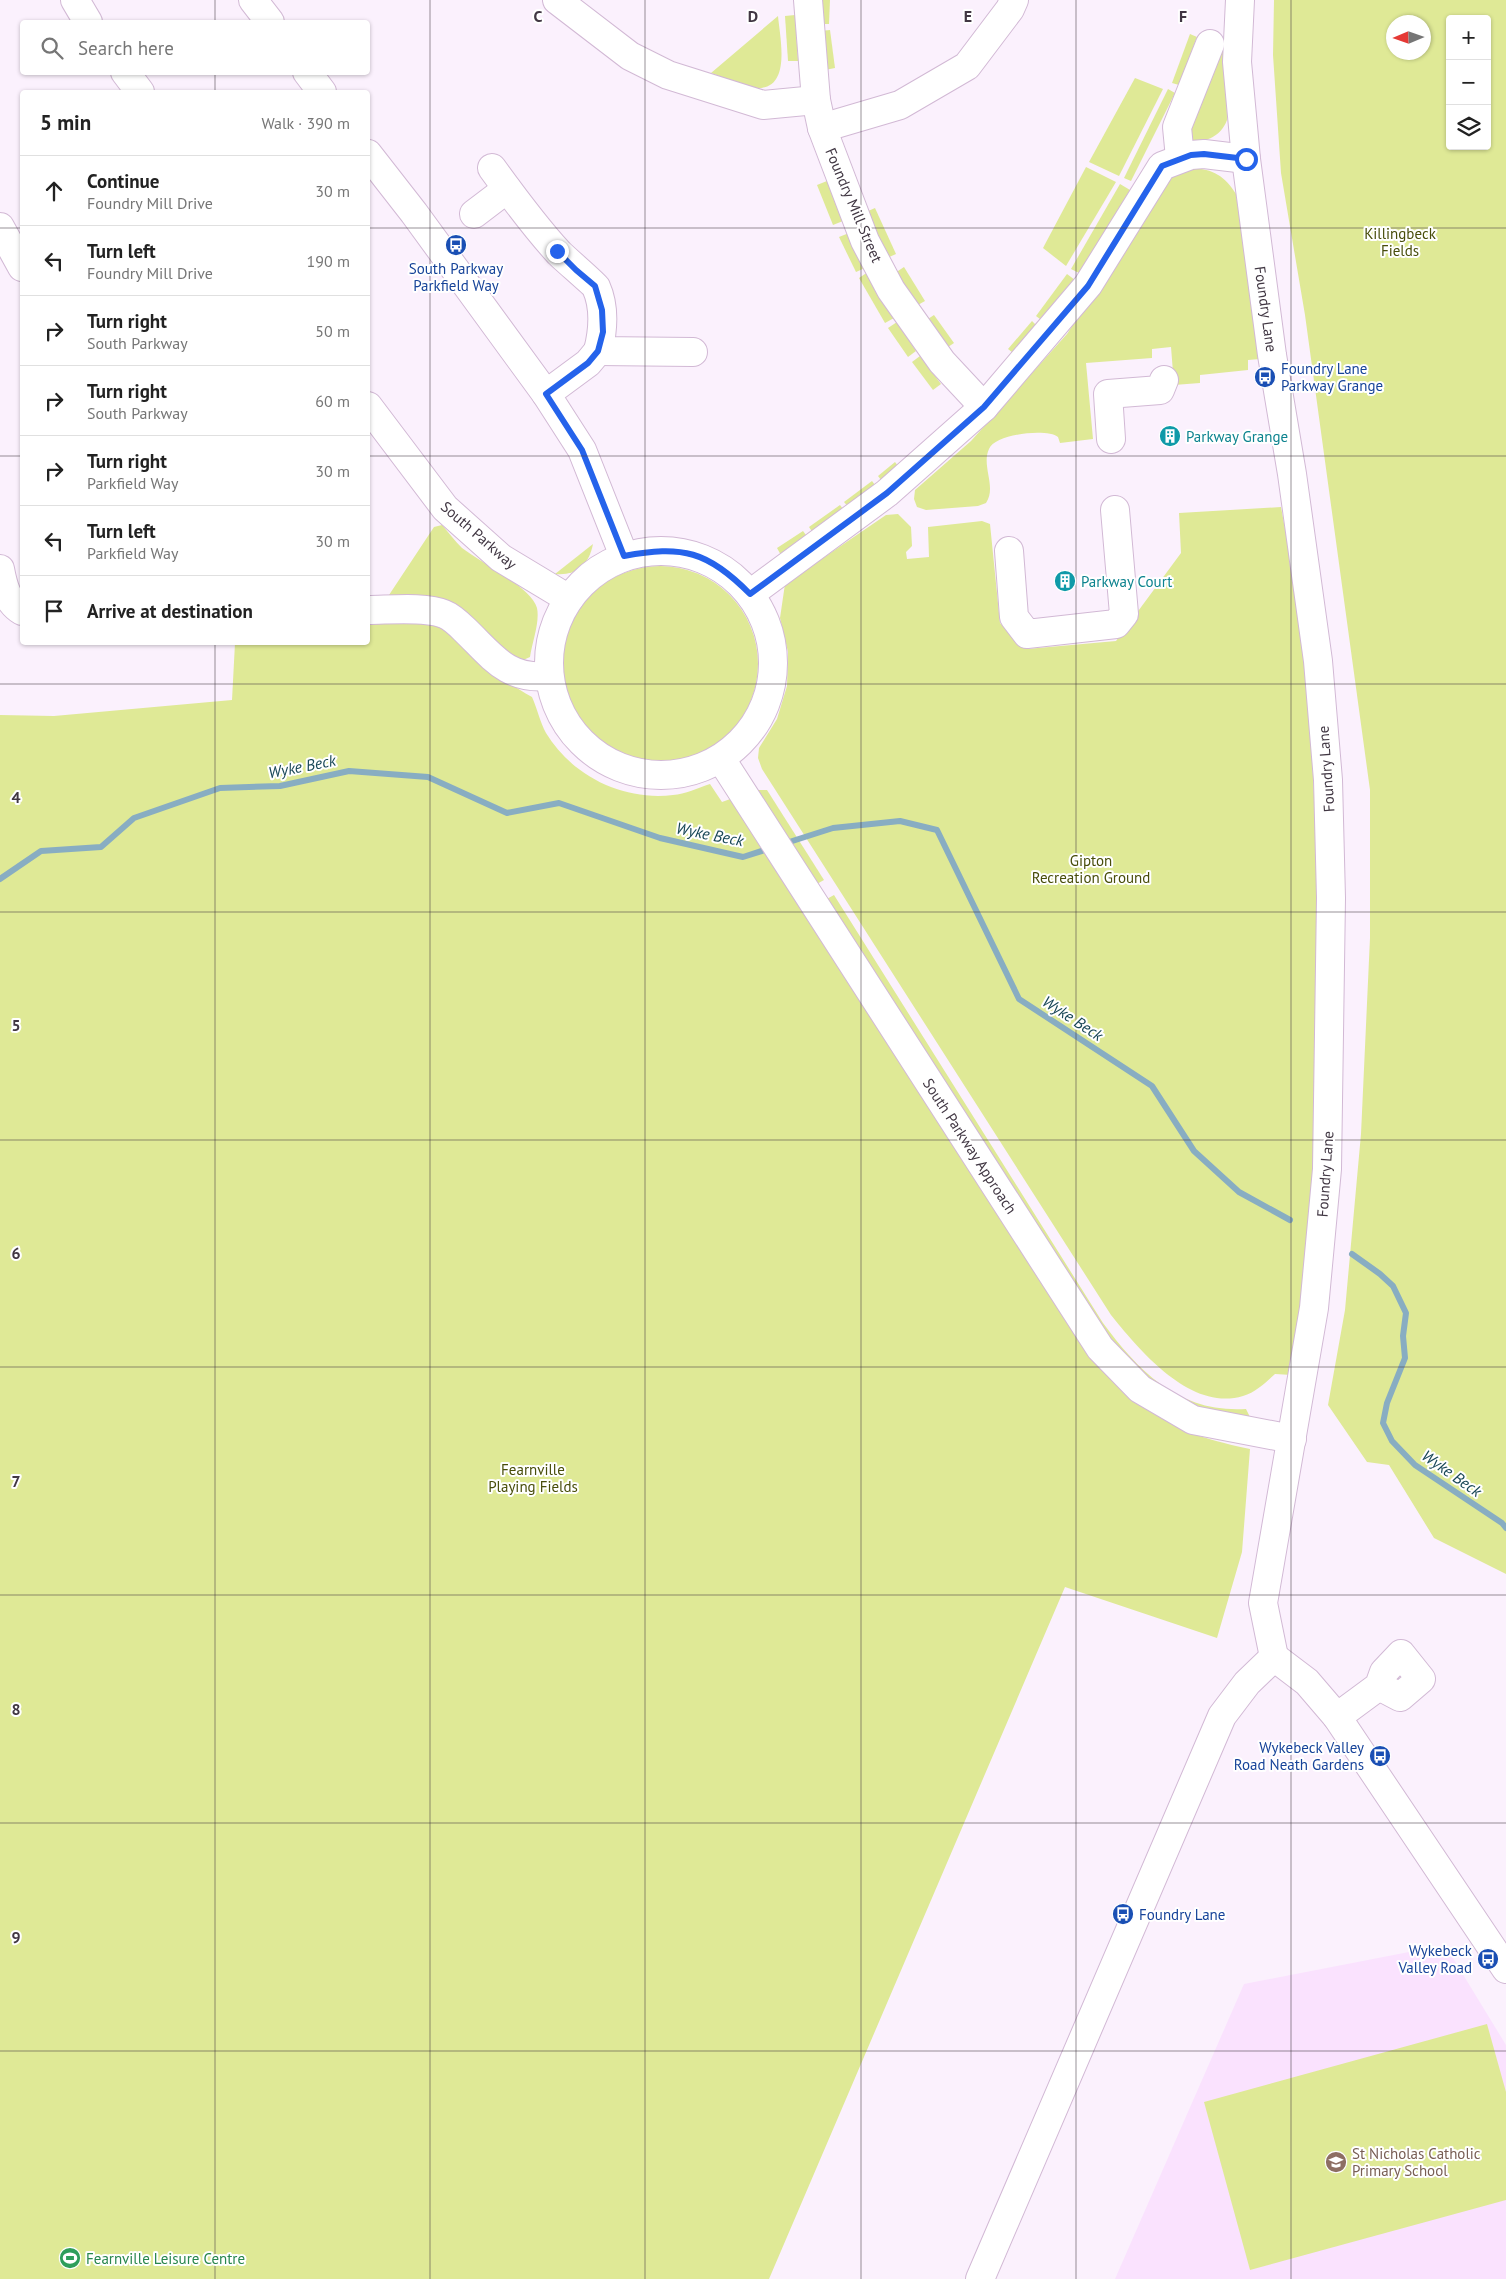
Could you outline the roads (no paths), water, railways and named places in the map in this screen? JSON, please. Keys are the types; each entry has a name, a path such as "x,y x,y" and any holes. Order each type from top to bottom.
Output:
{"street":[{"path":"75,0 87,20"},
{"path":"253,0 268,20"},
{"path":"557,0 630,56 668,75 762,105 816,100"},
{"name":"Foundry Mill Street","path":"808,0 816,100 822,128 865,241 891,290 942,362 984,407"},
{"path":"822,128 900,106 967,66 1010,9 1014,0"},
{"name":"Foundry Lane","path":"1240,0 1237,62 1246,159 1272,355 1307,577 1318,661 1328,790 1331,898 1327,1169 1314,1308 1263,1603 1274,1657"},
{"path":"1180,158 1176,127 1210,44"},
{"path":"127,75 138,90"},
{"path":"309,75 320,90"},
{"path":"750,594 887,493 984,407 1088,286 1155,174 1162,166 1180,158 1204,154 1246,159"},
{"path":"370,157 546,394 582,450 624,556"},
{"path":"474,214 500,179 557,251 595,286 602,310 603,332 598,351 588,363 546,394"},
{"path":"0,228 20,263"},
{"path":"598,351 693,352"},
{"path":"1111,439 1108,394 1160,390 1164,380"},
{"name":"South Parkway","path":"370,409 444,508 502,558 569,599"},
{"path":"1009,551 1014,617 1027,634 1116,624 1124,614 1115,510"},
{"path":"658,550 693,554 712,562 730,573 750,594 768,627 774,664 768,701 749,734 721,759 689,772 655,776 620,768 590,751 567,725 553,694 549,676 549,654 554,629 569,599 594,572 624,556 658,550"},
{"path":"0,569 10,600 20,609"},
{"path":"370,610 432,610 445,614 456,621 503,666 526,677 549,676"},
{"name":"South Parkway Approach","path":"721,759 773,836 1100,1348 1140,1389 1193,1420 1292,1439"},
{"path":"980,2279 1222,1716 1247,1683 1274,1657 1307,1682 1337,1717 1506,1969"},
{"path":"1337,1717 1379,1686"}],"waterway":[{"name":"Wyke Beck","path":"0,879 41,851 101,847 134,818 220,788 280,786 349,771 428,777 507,813 559,803 660,838 743,857 771,848"},
{"name":"Wyke Beck","path":"783,844 833,828 900,821 937,830 1019,999 1152,1086 1194,1151 1239,1192 1290,1220"},
{"name":"Wyke Beck","path":"1352,1254 1393,1286 1406,1313 1403,1336 1405,1358 1387,1403 1383,1423 1392,1441 1415,1465 1502,1523 1506,1528"}],"place":[{"name":"South Parkway Parkfield Way","path":"456,245"},
{"name":"Foundry Lane Parkway Grange","path":"1265,377"},
{"name":"Parkway Grange","path":"1170,436"},
{"name":"Parkway Court","path":"1065,581"},
{"name":"Wykebeck Valley Road Neath Gardens","path":"1380,1756"},
{"name":"Foundry Lane","path":"1123,1914"},
{"name":"Wykebeck Valley Road","path":"1488,1959"},
{"name":"St Nicholas Catholic Primary School","path":"1336,2162"},
{"name":"Fearnville Leisure Centre","path":"70,2258"}],"park label":[{"name":"Killingbeck Fields","path":"1400,242"},
{"name":"Gipton Recreation Ground","path":"1091,868"},
{"name":"Fearnville Playing Fields","path":"533,1478"}]}
